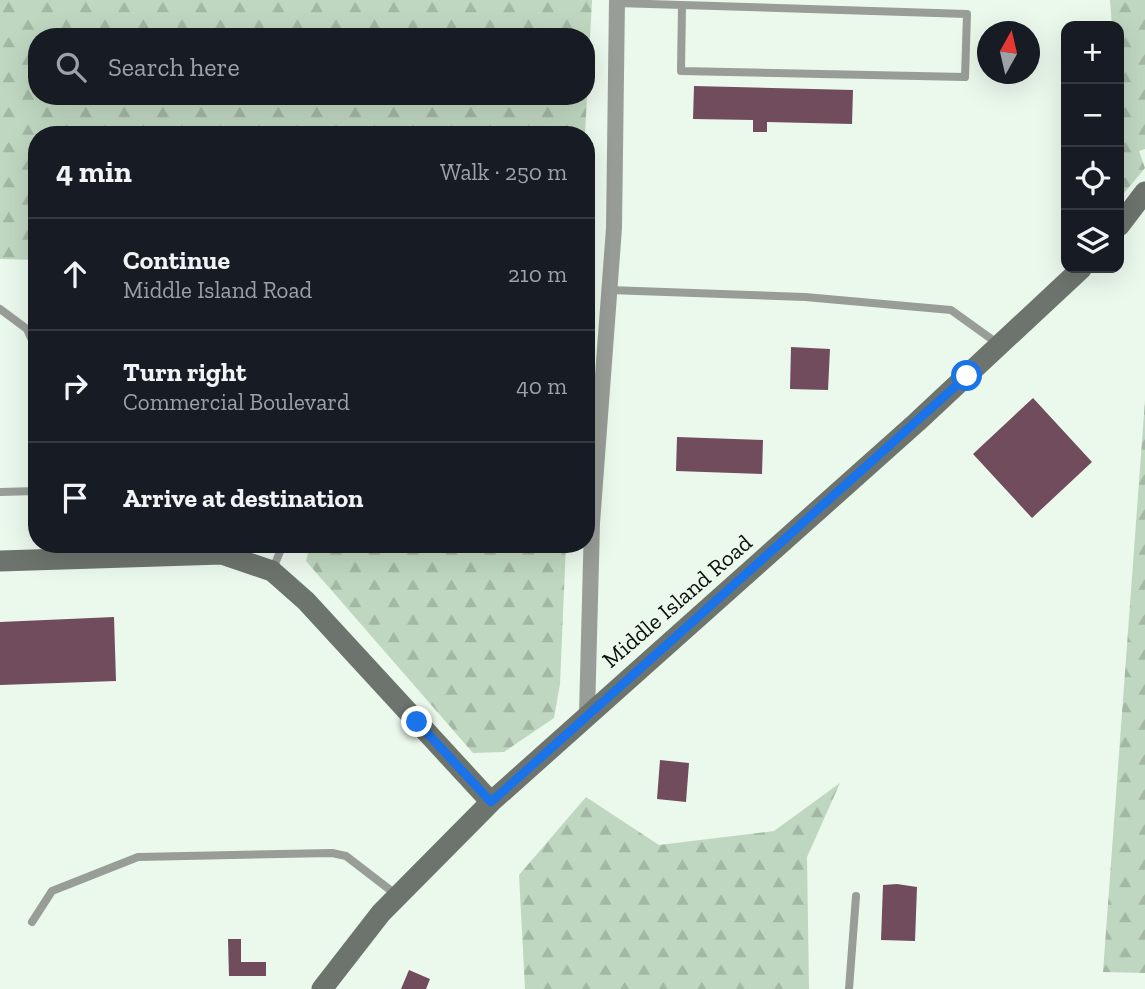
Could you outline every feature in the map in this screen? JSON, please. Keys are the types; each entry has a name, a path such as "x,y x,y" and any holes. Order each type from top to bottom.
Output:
{"street":[{"path":"595,482 614,228 617,1"},
{"path":"1124,219 1145,192"},
{"name":"Middle Island Road","path":"322,989 398,895 491,802 587,714 711,607 1077,273"},
{"path":"0,561 86,553"},
{"path":"160,553 222,554 272,571 306,601 491,802"},
{"path":"587,714 591,553"}],"lane":[{"path":"617,1 682,6 967,14 965,77 681,71 682,6"},
{"path":"609,290 805,297 951,310 1000,345"},
{"path":"0,309 28,332"},
{"path":"0,492 28,491"},
{"path":"272,571 279,553"},
{"path":"32,922 52,891 138,857 332,853 346,856 398,895"},
{"path":"849,989 856,896"}],"green space":[{"path":"0,0 592,0 591,28 28,28 28,105 587,105 585,126 28,126 28,260 0,259"},
{"path":"1110,0 1145,0 1145,149 1139,151 1145,168 1124,193 1124,21 1112,21"},
{"path":"1145,400 1145,973 1103,972"},
{"path":"308,553 566,553 560,684 554,718 504,752 473,753 306,561"},
{"path":"840,783 807,857 809,989 525,989 519,875 586,797 659,845 774,831"}],"building":[{"path":"694,86 853,90 852,124 767,122 767,132 753,132 753,120 693,119"},
{"path":"791,347 830,349 828,390 790,389"},
{"path":"1033,398 1092,462 1032,518 973,454"},
{"path":"677,437 763,440 762,474 676,471"},
{"path":"114,617 116,681 0,685 0,622"},
{"path":"660,760 689,763 686,802 657,799"},
{"path":"883,885 917,887 915,941 881,940"},
{"path":"228,939 241,939 241,962 266,962 266,976 229,976"},
{"path":"409,970 430,979 426,989 401,989"}],"route":[{"path":"417,722 491,802 967,376"}]}
